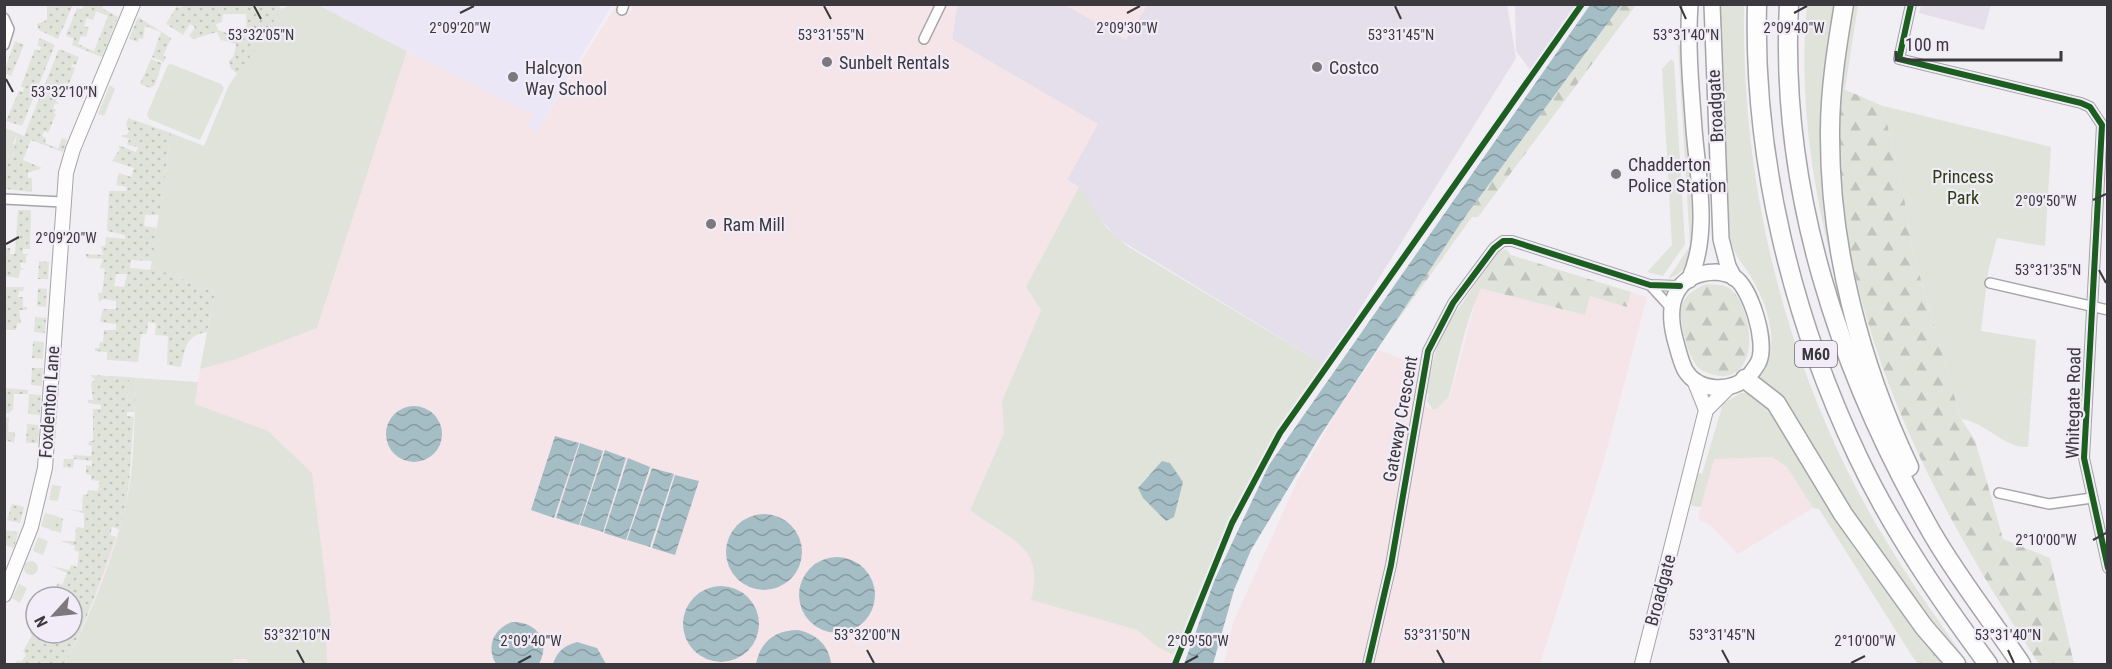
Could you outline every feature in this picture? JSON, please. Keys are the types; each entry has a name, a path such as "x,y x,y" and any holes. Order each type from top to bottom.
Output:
{"highway":[{"name":"M60","path":"1757,4 1761,103 1769,165 1780,231 1798,304 1830,393 1859,459 1908,548 1988,664"},
{"name":"M60","path":"1790,4 1790,89 1797,149 1808,223 1832,316 1853,375 1886,447 1933,535 2021,664"},
{"path":"1844,4 1833,84 1830,132 1834,208 1850,299 1876,387 1900,448 2002,637"},
{"path":"1737,382 1776,403 1861,541 1924,627 1956,664"}],"main road":[{"name":"Foxdenton Lane","path":"4,595 31,527 45,468 62,202 73,149 133,4"},
{"name":"Broadgate","path":"1690,4 1691,99 1701,230 1697,263 1673,298 1670,321 1680,358 1694,380 1706,410"},
{"name":"Broadgate","path":"1642,664 1706,410 1759,362 1761,350 1760,330 1750,300 1728,266 1721,238 1712,4"},
{"path":"1685,283 1710,272 1734,278"},
{"path":"1694,380 1712,388 1737,382"}],"street":[{"path":"924,39 941,4"},
{"name":"Whitegate Road","path":"1911,4 1899,59 2086,105 2102,125 2084,458 2108,568"},
{"path":"4,18 9,28 4,45"},
{"path":"4,199 62,202"},
{"name":"Gateway Crescent","path":"1368,664 1391,564 1428,351 1453,303 1494,248 1503,241 1512,241 1650,285 1685,283"},
{"path":"1990,283 2091,308 2108,309"},
{"name":"Gateway Crescent","path":"1650,285 1671,308"},
{"path":"1999,493 2049,504 2092,498"}],"shaded area":[{"path":"634,4 957,5 952,39 1098,124 1067,180 1079,187 1026,287 1041,310 1002,401 1004,433 970,510 991,526 1018,540 1030,553 1036,579 1031,600 1137,630 1156,646 1175,656 1172,664 137,664 91,610 122,520 189,437 200,369 234,360 317,328 407,51 533,115 536,132 615,7 629,14"},
{"path":"1507,4 1516,58 1325,365 1117,238 1091,208 1079,187 1067,180 952,39 957,5 1066,5 1126,40 1147,5"},
{"path":"1921,4 1991,5 1984,30 1919,13"},
{"name":"Halcyon Way School","path":"318,5 612,5 536,132 527,126 533,115"},
{"path":"1066,5 1147,5 1126,40"},
{"path":"1515,5 1578,5 1531,71 1516,51"},
{"path":"1479,288 1584,315 1589,296 1627,306 1631,292 1647,297 1604,460 1540,664 1224,664 1233,623 1297,481 1337,411 1379,350 1412,363 1423,405 1433,410 1438,408 1450,397"},
{"path":"1772,457 1787,467 1813,508 1738,554 1710,525 1698,519 1714,458"}],"green space":[{"path":"47,5 73,5 58,39 39,30 37,24 47,20"},
{"path":"84,5 104,5 102,8 118,17 102,57 72,45 74,39 66,35 77,8 82,10","holes":["96,11 108,16 94,51 78,44 81,36 86,37 89,28 84,26 87,18 93,20"]},
{"path":"183,5 277,5 282,9 238,74 231,69 229,61 234,56 236,44 221,40 217,32 193,39 189,36 195,27 190,24 183,35 166,24 177,6 180,8","holes":["223,14 246,14 247,35 232,35 218,30 216,24 222,22"]},
{"path":"290,5 318,5 407,51 317,328 234,360 200,369 215,292 151,267 171,133 204,146 229,85 282,9"},
{"path":"1621,5 1636,5 1478,217 1472,217 1369,360 1462,221"},
{"path":"1721,5 1744,5 1749,126 1757,187 1784,306 1802,364 1824,420 1876,525 1969,664 1966,664 1869,538 1777,393 1759,377 1770,357 1771,333 1761,296 1753,279 1735,253 1730,238 1720,59"},
{"path":"1807,5 1838,5 1831,39 1845,314 1818,199 1807,123 1805,45"},
{"path":"1854,5 1858,5 1845,89 1841,88"},
{"path":"138,17 171,38 163,56 166,57 164,62 152,57 161,32 145,26 143,39 139,38 138,42 129,39"},
{"path":"40,38 55,45 22,126 6,121 19,91 23,92 24,88 21,86 35,49 40,51 41,47 37,45"},
{"path":"15,41 24,45 11,76 5,73 5,69"},
{"path":"1678,45 1681,45 1694,234 1685,267 1668,279 1690,246"},
{"path":"59,49 79,57 76,65 71,66 75,68 69,84 64,83 62,87 66,89 61,90 59,94 62,98 58,96 56,101 59,104 55,103 53,108 57,110 53,113 56,114 48,133 44,131 42,136 46,138 45,143 58,149 62,138 67,140 63,152 31,140 23,160 42,168 28,173 28,178 32,178 32,192 6,189 5,168 9,155 13,156 17,133 24,136"},
{"path":"151,59 162,63 155,85 150,88 140,84"},
{"path":"1671,59 1674,62 1685,244 1663,276 1647,272 1672,245 1662,69"},
{"path":"171,64 221,84 224,88 200,140 149,119 147,114 168,65"},
{"path":"110,85 115,89 104,116 98,114"},
{"path":"1841,88 1883,106 1904,197 1912,249 1961,419 1975,440 2003,539 2050,558 2074,664 2039,664 2003,608 1937,491 1908,431 1883,370 1863,306 1848,241 1838,163"},
{"name":"Princess Park","path":"1883,106 2051,147 2045,246 1997,238 1988,272 1981,331 2036,340 2028,447 2010,443 1970,421 1961,419 1912,249 1904,197"},
{"path":"128,118 171,133 159,215 145,215 144,226 157,228 152,261 131,260 130,268 150,270 151,267 215,292 207,332 191,339 185,348 181,367 167,365 168,336 155,335 156,323 148,322 147,334 141,334 138,362 107,360 107,352 95,351 95,348 99,348 100,342 103,342 104,330 116,330 116,324 100,322 103,309 116,309 116,301 103,299 99,302 98,293 102,293 105,269 100,268 103,259 86,258 86,254 103,255 101,246 105,246 106,237 125,239 125,235 107,231 109,191 126,191 127,187 116,185 119,173 131,177 134,168 112,161 120,149 118,145 136,152 138,147 127,145 129,139 121,136 127,135 129,131 126,125","holes":["116,274 127,274 124,287 114,286"]},
{"path":"5,128 17,133 13,144 16,145 12,156 9,155 5,168"},
{"path":"1079,187 1107,228 1127,246 1325,365 1276,433 1240,497 1175,656 1156,646 1137,630 1031,600 1034,581 1033,566 1028,554 1020,544 970,510 1004,433 1002,401 1041,310 1026,287"},
{"path":"18,210 31,210 30,249 23,249 23,254 30,255 26,255 26,263 20,263 21,268 26,269 20,270 19,278 4,276 5,248 10,248 10,254 15,254"},
{"path":"1506,249 1511,255 1497,265 1486,279 1477,297 1463,339 1449,397 1433,410 1427,401 1429,394 1424,393 1438,343 1451,319 1498,252"},
{"path":"1511,255 1631,292 1627,307 1590,296 1585,315 1479,288 1500,260"},
{"path":"39,261 49,262 48,279 38,279"},
{"path":"1706,284 1729,288 1736,295 1747,319 1749,347 1746,359 1740,369 1730,375 1714,375 1699,368 1691,355 1684,335 1681,314 1684,300 1691,292"},
{"path":"5,287 24,287 23,291 19,291 18,297 23,297 23,307 27,307 27,310 19,310 21,323 17,323 16,330 5,330"},
{"path":"38,288 47,289 46,307 37,306"},
{"path":"35,317 46,318 45,333 34,332"},
{"path":"33,341 44,342 43,359 32,358"},
{"path":"32,368 43,368 42,386 31,385"},
{"path":"90,375 129,377 127,403 135,403 134,412 127,412 127,416 134,417 126,502 119,529 112,527 110,535 116,537 84,623 84,585 62,585 67,573 51,566 69,570 71,565 77,567 79,552 74,550 75,546 61,541 75,541 76,527 84,528 84,513 67,509 82,511 83,494 87,495 88,490 98,491 100,481 91,480 91,475 86,474 86,465 92,466 92,461 74,459 73,455 91,456 92,446 88,445 89,441 93,441 93,409 101,409 101,405 88,403 88,400 93,400 91,383 95,380"},
{"path":"129,377 136,378 135,403 127,403"},
{"path":"136,378 198,382 195,404 268,431 312,473 332,632 326,637 327,664 248,664 247,659 233,659 233,664 65,664 74,645 84,645 84,624 103,579 118,534 129,488"},
{"path":"5,388 28,390 28,394 14,394 13,409 9,413 5,413"},
{"path":"1741,393 1750,393 1771,409 1854,548 1926,644 1912,656 1819,509 1813,508 1787,467 1772,457 1714,459 1701,507 1692,506 1690,499 1698,473 1702,474 1721,405"},
{"path":"29,394 41,395 40,415 28,414"},
{"path":"5,417 9,418 8,432 15,432 14,443 5,440"},
{"path":"27,424 39,425 38,443 26,443"},
{"path":"64,459 74,459 73,468 63,467"},
{"path":"52,485 61,486 58,501 49,500"},
{"path":"12,504 24,507 20,523 7,520"},
{"path":"45,513 54,515 51,530 41,526"},
{"path":"54,515 63,519 61,533 51,530"},
{"path":"4,530 18,532 14,548 5,545"},
{"path":"38,537 48,541 43,555 33,551"},
{"path":"31,561 36,563 38,568 36,573 31,575 26,573 24,568 26,563"},
{"path":"19,584 24,586 24,594 20,603 12,598"},
{"path":"1926,644 1942,664 1918,664 1912,656"},
{"path":"26,645 74,645 65,664 16,663 18,660 21,662 26,655 23,651"}],"water":[{"path":"1590,5 1621,5 1462,221 1320,436 1251,550 1234,590 1213,664 1184,664 1215,579 1269,465"},
{"path":"409,406 419,406 434,414 440,423 442,434 440,445 434,454 419,462 409,462 398,457 391,450 386,439 386,429 391,418 398,411"},
{"path":"555,436 579,443 554,518 531,510"},
{"path":"580,443 603,451 579,525 556,518"},
{"path":"605,450 626,458 603,532 580,525"},
{"path":"628,458 650,467 626,540 604,533"},
{"path":"1162,461 1170,463 1183,482 1174,517 1166,521 1143,498 1138,488"},
{"path":"652,468 674,474 650,547 627,540"},
{"path":"675,475 699,481 675,555 652,548"},
{"path":"764,514 778,517 791,525 799,538 802,552 799,566 791,579 778,587 764,590 750,587 737,579 729,566 726,552 729,538 737,525 750,517"},
{"path":"837,557 851,560 864,568 872,581 875,595 872,609 864,622 851,630 837,633 823,630 810,622 802,609 799,595 802,581 810,568 823,560"},
{"path":"721,586 735,589 748,597 756,610 759,624 756,638 748,651 735,659 721,662 707,659 694,651 686,638 683,624 686,610 694,597 707,589"},
{"path":"512,622 528,625 539,634 543,648 539,664 496,664 492,651 493,639 500,629"},
{"path":"798,630 820,641 828,651 831,664 756,664 761,649 770,639 782,632"},
{"path":"577,642 597,648 606,664 553,664 562,650"}],"cycle path":[{"path":"1175,664 1232,523 1280,433 1582,4"},
{"path":"1911,4 1899,59 2081,103 2090,107 2102,125 2084,458 2108,568"},
{"path":"1368,664 1391,565 1428,351 1453,303 1494,248 1503,241 1512,241 1650,285 1680,286"}],"place":[{"name":"Sunbelt Rentals","path":"827,62"},
{"name":"Costco","path":"1317,67"},
{"name":"Halcyon Way School","path":"513,77"},
{"name":"Chadderton Police Station","path":"1616,174"},
{"name":"Ram Mill","path":"711,224"}]}
